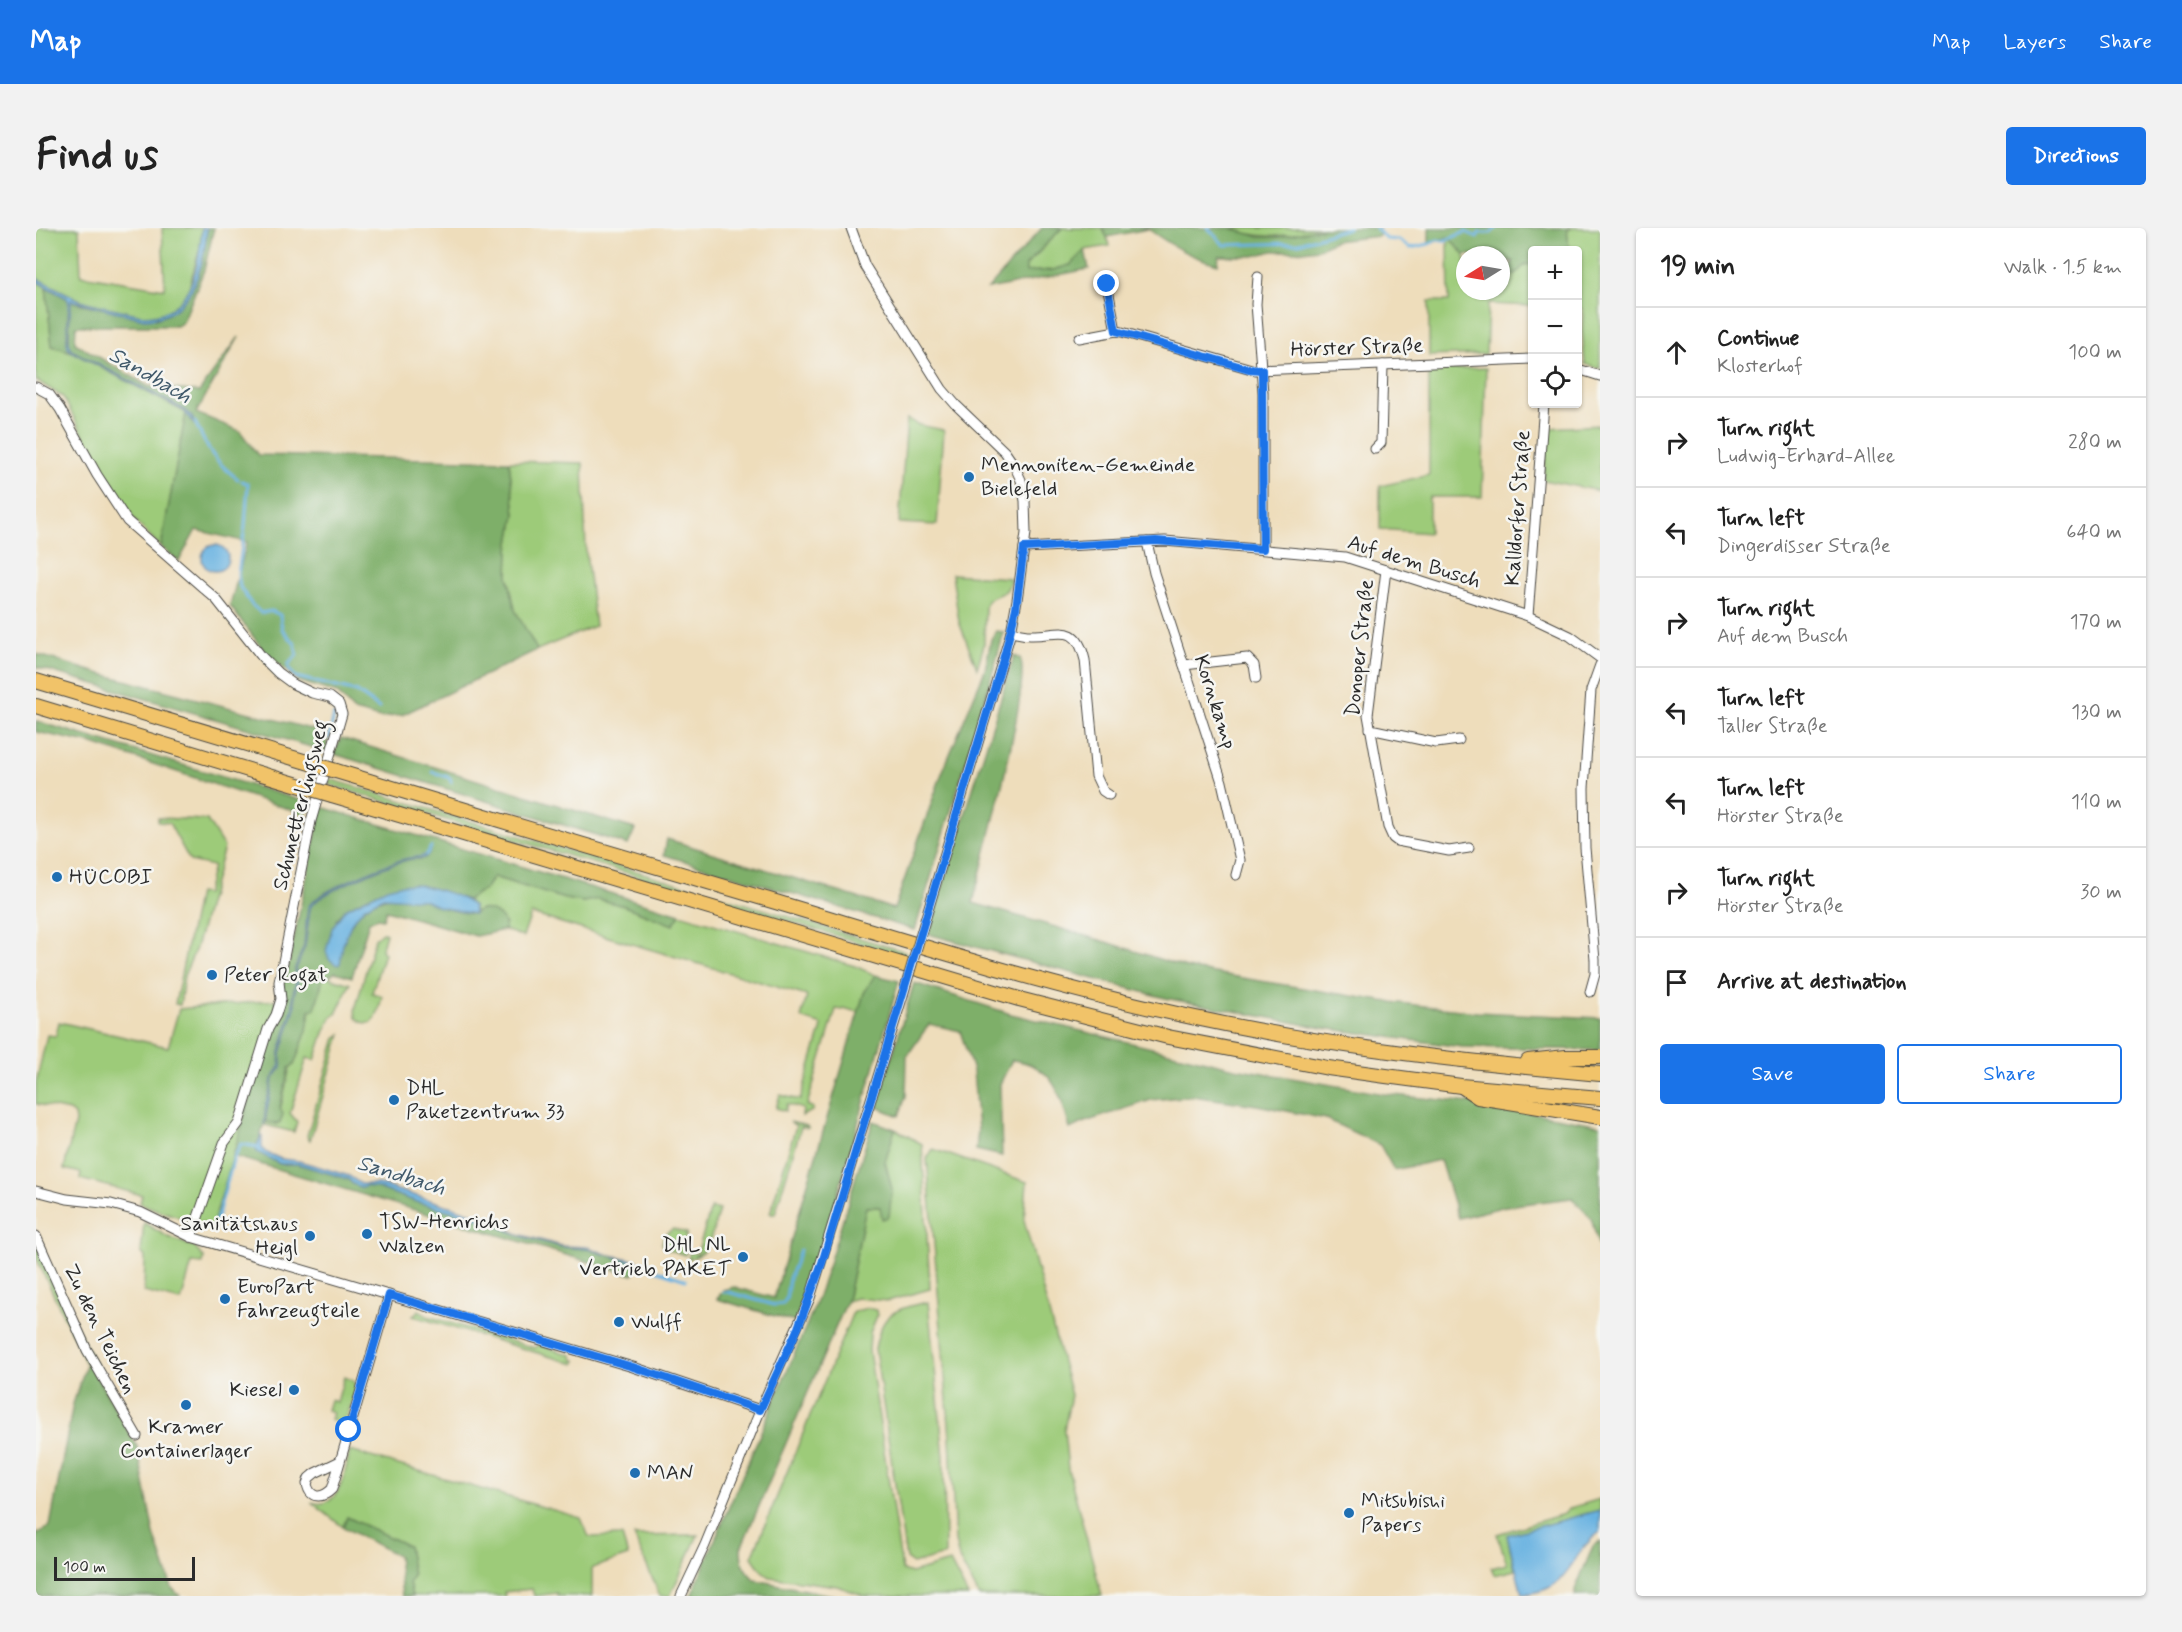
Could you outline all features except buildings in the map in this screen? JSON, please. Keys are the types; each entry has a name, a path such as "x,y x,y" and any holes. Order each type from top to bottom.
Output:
{"highway":[{"path":"36,681 840,922 1104,997 1208,1021 1344,1046 1496,1065 1600,1074"},
{"path":"36,706 1042,1006 1168,1037 1363,1073 1461,1086 1600,1098"},
{"path":"1496,1065 1566,1057 1600,1057"},
{"path":"1461,1086 1478,1097 1600,1117"}],"street":[{"path":"681,1596 708,1538 760,1410 798,1328 813,1289 1011,632 1024,548 1025,501 1021,480 1014,465 1005,452 956,405 939,383 865,266 851,228"},
{"path":"1258,278 1256,304 1262,370 1263,549"},
{"path":"1107,284 1116,331"},
{"name":"Hörster Straße","path":"1079,338 1116,331 1249,369 1262,370 1528,359"},
{"path":"1375,449 1381,443 1383,365"},
{"path":"1582,370 1600,376"},
{"name":"Schmetterlingsweg","path":"36,387 49,394 60,409 97,475 127,522 216,599 262,657 278,672 293,684 312,693 330,697 339,704 342,714 311,821 279,982 281,999 268,1029 239,1123 224,1143 191,1238"},
{"name":"Kalldorfer Straße","path":"1528,616 1544,408"},
{"name":"Auf dem Busch","path":"1024,548 1147,542 1345,557 1528,616 1576,640 1600,658"},
{"name":"Kornkamp","path":"1147,542 1151,562 1224,791 1240,860 1239,871 1236,875"},
{"name":"Donoper Straße","path":"1386,570 1369,706 1370,729 1388,827 1393,838 1449,851 1469,848"},
{"path":"1011,632 1029,635 1067,633 1076,638 1080,644 1085,660 1096,777 1103,791 1109,795"},
{"path":"1184,665 1247,658 1254,665 1256,678"},
{"path":"1590,992 1595,974 1595,960 1585,848 1584,788 1591,690 1600,664"},
{"name":"Donoper Straße","path":"1370,729 1436,742 1459,740"},
{"path":"36,1191 67,1199 111,1204 140,1212 191,1238 633,1367 760,1410"},
{"name":"Zu den Teichen","path":"36,1236 87,1350 136,1436"},
{"path":"339,1461 389,1295"}],"green space":[{"path":"36,228 79,228 81,275 165,289 162,228 202,228 200,247 184,299 167,313 145,316 82,301 36,278"},
{"path":"207,228 214,228 204,270 183,322 177,326 76,326 75,343 148,386 199,392 239,337 196,413 240,431 258,455 509,461 515,514 509,549 508,576 515,610 537,650 402,715 380,718 354,711 337,693 298,681 265,652 230,606 247,542 196,530 179,561 161,547 186,413 195,425 192,417 185,410 70,348 70,300 156,319 169,313 180,305 195,283 200,270"},
{"path":"1042,228 1062,228 1026,265 1026,272 1053,270 1070,265 1085,250 1089,269 988,289"},
{"path":"1062,228 1102,228 1109,246 1085,250 1070,265 1053,270 1026,272 1025,267"},
{"path":"1102,228 1230,228 1259,237 1279,237 1325,228 1379,228 1379,236 1334,241 1318,249 1303,251 1272,251 1254,256 1219,256 1218,264 1181,250 1148,229 1107,237"},
{"path":"1230,228 1325,228 1288,235 1266,236"},
{"path":"1429,228 1572,228 1567,230 1569,246 1528,246 1528,264 1514,275 1510,275 1510,266 1514,261 1510,261 1510,246 1456,246 1448,237 1429,244"},
{"path":"1600,228 1600,369 1585,364 1582,331 1582,246 1569,246 1567,229"},
{"path":"1448,237 1456,246 1456,300 1510,300 1510,275 1514,275 1528,264 1528,306 1488,304 1486,354 1429,356 1429,301 1449,301"},
{"path":"36,281 46,287 52,346 72,352 186,413 161,547 135,521 98,462 63,397 36,380"},
{"path":"46,287 67,298 69,303 67,342 72,352 52,346"},
{"path":"1486,368 1482,497 1429,497 1429,533 1380,529 1380,486 1429,475 1429,370"},
{"path":"907,419 919,425 944,430 937,525 899,523"},
{"path":"1600,425 1600,491 1543,480 1549,428"},
{"path":"509,461 583,463 586,552 595,626 537,650 515,610 508,576 509,549 515,514"},
{"path":"952,574 1010,578 1005,591 987,601 984,645 977,668 959,622"},
{"path":"996,631 1004,632 915,930 664,855 667,839 894,909 942,773 985,670 991,639"},
{"path":"36,654 94,672 326,733 328,752 36,667"},
{"path":"1014,656 1020,658 1022,674 1019,701 1013,736 973,903 1187,968 1382,1001 1477,1012 1600,1018 1600,1050 1462,1047 1323,1028 1165,998 928,934"},
{"path":"36,721 313,804 308,812 303,814 93,744 36,732"},
{"path":"341,738 635,829 628,845 334,754"},
{"path":"329,779 906,952 905,957 328,784"},
{"path":"318,806 680,914 673,925 624,906 598,899 583,902 565,899 493,877 486,888 467,900 427,887 405,885 393,887 352,905 336,920 341,952 352,923 360,913 369,905 393,897 424,899 445,908 473,914 481,909 490,911 501,917 505,930 476,936 386,910 383,919 377,918 369,922 352,977 335,972 323,978 315,1009 310,1010 307,1030 294,1065 289,1068 280,1108 283,1114 280,1123 266,1122 271,1087 266,1103 266,1119 256,1148 280,1164 298,1164 348,1179 353,1184 378,1188 417,1202 488,1221 517,1235 562,1247 587,1249 638,1264 633,1275 233,1156 287,972 319,819","holes":["431,847 429,854 425,857 412,859 424,857","399,862 340,887 310,908 305,946 296,969 298,981 294,994 295,1007 281,1053 282,1067 273,1079 271,1087 272,1079 280,1067 280,1052 293,1007 295,968 304,946 308,907 316,899 344,883 380,868"]},
{"path":"158,818 207,820 224,847 196,948 184,976 180,1005 175,1004 198,893 206,894 213,866 190,861 169,823 158,822"},
{"path":"493,877 565,899 583,902 598,899 673,924 680,914 855,966 875,975 864,993 859,1012 843,1008 842,1010 836,1009 807,1105 813,1108 812,1111 802,1116 803,1109 787,1104 785,1111 776,1108 780,1095 800,1100 821,1030 822,1025 801,1018 807,996 531,914 523,937 505,930 505,922 481,909 475,912 467,900 486,888"},
{"path":"382,932 386,933 381,951 384,953 372,993 382,996 372,1022 362,1022 356,1017 355,1010 375,938"},
{"path":"875,975 899,981 819,1258 795,1322 717,1299 723,1290 734,1287 774,1298 864,993"},
{"path":"328,977 350,984 324,1033 315,1060 307,1058 290,1113 297,1122 294,1132 265,1125 266,1122 277,1124 290,1067 294,1065 307,1030 310,1010 315,1008 323,978"},
{"path":"914,983 1011,1014 1235,1068 1384,1094 1481,1104 1600,1125 1600,1251 1591,1218 1572,1198 1506,1206 1458,1218 1440,1160 1394,1170 1380,1145 1326,1119 1257,1105 1192,1096 1151,1100 1070,1129 1063,1104 1053,1083 1037,1068 1012,1060 1000,1084 1002,1156 976,1150 978,1130 973,1071 960,1031 929,1024 907,1056 906,1096 899,1116 877,1107"},
{"path":"275,1000 277,1008 212,1227 140,1203 142,1195 80,1179 81,1173 64,1169 75,1122 74,1115 69,1111 36,1104 36,1083 47,1035 56,1036 59,1022 168,1047 179,1009"},
{"path":"341,1034 310,1140 307,1136 336,1038"},
{"path":"873,1121 895,1129 885,1162 892,1189 889,1217 882,1219 880,1207 866,1207 847,1301 741,1548 744,1566 755,1580 836,1596 691,1596 813,1310"},
{"path":"790,1122 808,1128 801,1127 775,1214 770,1213 796,1126"},
{"path":"895,1129 922,1144 930,1289 888,1301 857,1298 847,1301 866,1207 880,1207 892,1189 885,1162"},
{"path":"933,1149 1027,1182 1024,1220 1071,1395 1064,1430 1068,1469 1102,1596 979,1596 959,1559 955,1541 950,1437 927,1159"},
{"path":"711,1208 719,1210 710,1240 702,1253 688,1259 690,1252 697,1254"},
{"path":"144,1223 168,1237 194,1247 204,1258 203,1264 192,1263 181,1301 144,1292 145,1257 141,1252"},
{"path":"673,1229 687,1233 682,1249 686,1251 685,1255 663,1248 664,1235"},
{"path":"36,1244 114,1402 115,1409 86,1364 36,1257"},
{"path":"928,1302 944,1457 945,1555 913,1564 906,1559 875,1349 885,1320 898,1310"},
{"path":"867,1308 876,1310 877,1316 870,1333 869,1351 902,1570 911,1573 950,1562 968,1596 865,1596 837,1586 770,1577 761,1570 752,1557 853,1312"},
{"path":"419,1310 427,1316 535,1348 539,1345 572,1355 573,1360 576,1360 575,1364 413,1316"},
{"path":"87,1362 137,1446 154,1534 172,1588 180,1596 36,1596 36,1533 39,1534 50,1526 73,1404"},
{"path":"344,1377 352,1380 356,1387 347,1417 338,1422 331,1420 333,1412 327,1410 330,1400 337,1402"},
{"path":"350,1451 581,1518 589,1537 622,1536 628,1556 592,1568 592,1596 557,1596 557,1593 534,1596 532,1589 504,1592 505,1596 412,1596 409,1582 413,1575 408,1546 347,1517 343,1527 311,1502 329,1501 335,1495 340,1487"},
{"path":"1600,1499 1600,1510 1507,1535 1515,1570 1494,1575 1491,1568 1507,1564 1497,1534 1564,1514 1570,1508"},
{"path":"347,1517 408,1546 413,1576 409,1582 412,1596 402,1596 398,1556 343,1527"},
{"path":"698,1535 670,1596 660,1596 634,1536"},
{"path":"1600,1541 1600,1596 1575,1596 1575,1590 1593,1546"}],"water":[{"path":"202,228 207,228 203,258 198,274 184,301 174,311 160,317 144,319 71,300 68,334 73,351 185,410 192,417 195,425 184,411 72,352 67,342 69,303 67,298 36,281 36,278 82,301 145,316 161,313 173,307 183,298 190,286 198,258"},
{"path":"215,545 224,549 228,558 224,567 215,571 206,567 202,558 206,549"},
{"path":"427,854 424,858 401,862 356,879 326,895 310,908 305,946 296,969 298,981 294,994 295,1007 281,1053 282,1067 273,1079 264,1125 266,1103 272,1079 280,1067 280,1052 293,1007 295,968 304,946 308,907 326,893 355,878 399,861"},
{"path":"415,884 460,898 473,906 474,914 439,907 425,900 383,897 365,907 352,922 343,944 340,964 337,965 329,959 326,951 332,928 345,909 387,888"},
{"path":"262,1134 262,1148 265,1152 281,1159 299,1161 349,1176 361,1184 378,1184 488,1218 518,1234 562,1246 588,1247 606,1254 639,1261 638,1264 588,1249 562,1247 517,1235 488,1221 417,1202 378,1188 366,1186 362,1188 348,1179 298,1164 280,1164 257,1152 256,1148"},
{"path":"1600,1510 1600,1532 1582,1550 1568,1571 1550,1587 1538,1592 1522,1594 1507,1535"}],"waterway":[{"path":"1208,228 1224,245 1299,243 1348,228"},
{"path":"1376,228 1386,239 1399,240 1410,248 1437,240 1443,241 1466,232 1477,237 1479,233 1491,233 1496,228"},
{"name":"Sandbach","path":"195,422 212,454 238,479"},
{"name":"Sandbach","path":"242,481 248,484 238,574 240,587 251,604 261,613 272,611 280,615 282,629 295,644 297,655 288,665 290,671 296,677 357,692 379,708"},
{"path":"329,738 334,715"},
{"name":"Sandbach","path":"433,772 450,778 451,782"},
{"name":"Sandbach","path":"426,855 431,847"},
{"path":"214,1228 234,1158 241,1144 258,1147"},
{"name":"Sandbach","path":"723,1292 774,1305 783,1304 800,1250"},
{"name":"Sandbach","path":"634,1263 686,1280"}],"place":[{"name":"Mennoniten-Gemeinde Bielefeld","path":"969,477"},
{"name":"HÜCOBI","path":"57,877"},
{"name":"Peter Rogat","path":"212,975"},
{"name":"DHL Paketzentrum 33","path":"394,1100"},
{"name":"TSW-Henrichs Walzen","path":"367,1234"},
{"name":"Sanitätshaus Heigl","path":"310,1236"},
{"name":"DHL NL Vertrieb PAKET","path":"743,1257"},
{"name":"EuroPart Fahrzeugteile","path":"225,1299"},
{"name":"Wulff","path":"619,1322"},
{"name":"Kiesel","path":"294,1390"},
{"name":"Kramer Containerlager","path":"186,1405"},
{"name":"MAN","path":"635,1473"},
{"name":"Mitsubishi Papers","path":"1349,1513"}],"route":[{"path":"349,1430 389,1295 633,1367 760,1410 798,1328 822,1263 1005,653 1016,608 1024,548 1156,541 1263,549 1262,370 1249,369 1116,331 1107,284"}]}
